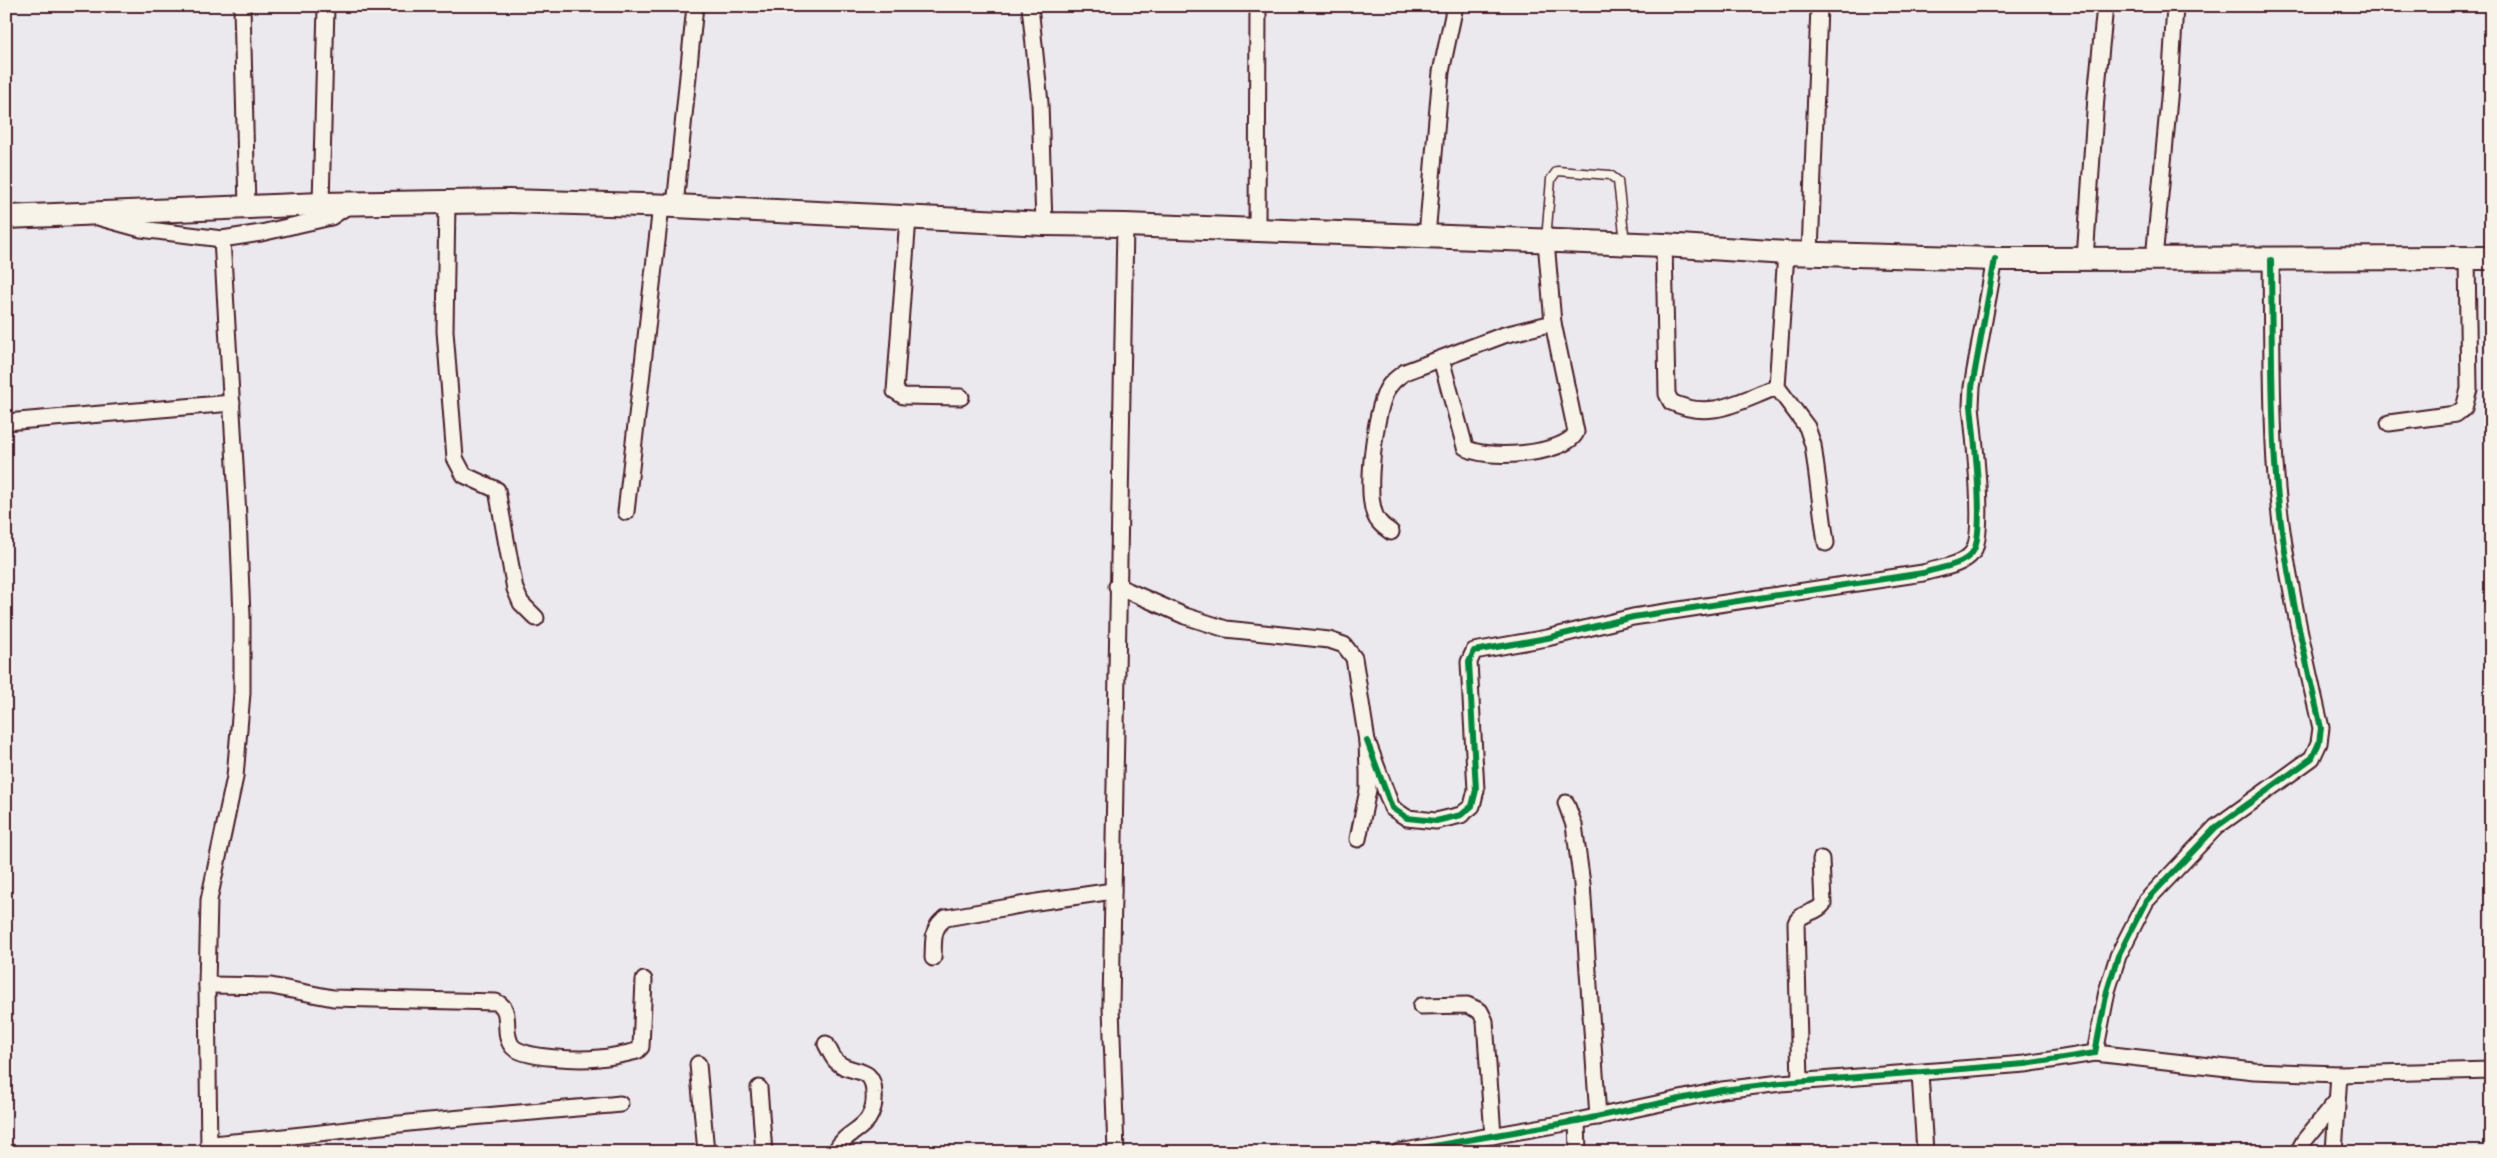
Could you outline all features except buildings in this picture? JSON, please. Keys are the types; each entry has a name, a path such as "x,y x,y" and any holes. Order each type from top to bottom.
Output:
{"main road":[{"path":"6,217 352,203 509,201 668,206 1044,224 1124,225 1546,240 1810,254 1995,259 2154,260 2491,258"}],"street":[{"path":"242,6 246,208"},
{"path":"321,204 326,6"},
{"path":"626,512 695,6"},
{"path":"1030,6 1040,103 1044,224"},
{"path":"1257,230 1258,6"},
{"path":"1427,236 1441,72 1455,6"},
{"path":"1810,254 1819,6"},
{"path":"2085,259 2096,97 2105,6"},
{"path":"2154,260 2170,88 2175,6"},
{"path":"447,202 446,331 455,458 464,475 497,490 515,589 521,603 536,618"},
{"path":"87,214 141,229 222,238 261,233 331,217 352,203"},
{"path":"908,218 895,391 903,396 962,397"},
{"path":"1116,1152 1112,1007 1113,891 1124,225"},
{"path":"222,238 242,617 242,692 235,777 209,900 207,985 209,1148 411,1123 506,1116 620,1104"},
{"path":"1441,359 1465,447 1475,453 1534,453 1570,441 1576,432 1553,323 1546,240"},
{"path":"1664,246 1667,394 1671,402 1680,406 1707,411 1719,409 1778,387"},
{"path":"1786,253 1778,387 1808,427 1813,445 1826,543"},
{"path":"2389,423 2456,414 2464,408 2469,389 2467,258"},
{"path":"1367,741 1392,808 1407,818 1436,821 1462,815 1472,806 1476,790 1469,662 1474,651 1547,638 1633,617 1923,573 1964,560 1973,552 1977,543 1980,518 1971,405 1972,388 1995,259"},
{"path":"2095,1053 2107,991 2118,956 2146,901 2216,827 2312,758 2319,743 2321,728 2299,632 2279,504 2275,463 2271,260"},
{"path":"1391,532 1379,523 1371,501 1374,432 1382,403 1392,381 1406,372 1504,335 1553,323"},
{"path":"6,422 232,403"},
{"path":"1118,586 1185,616 1226,629 1329,640 1344,646 1354,658 1367,741 1368,790 1358,839"},
{"path":"1566,803 1576,837 1582,884 1598,1117"},
{"path":"1800,1082 1796,923 1798,918 1820,908 1823,904 1821,859"},
{"path":"933,958 934,933 940,922 946,918 1113,891"},
{"path":"207,985 272,986 333,998 496,1002 502,1004 506,1011 507,1034 512,1046 523,1053 535,1056 597,1058 637,1052 642,1047 644,980"},
{"path":"1420,1006 1468,1005 1480,1011 1485,1021 1493,1136"},
{"path":"826,1044 835,1060 842,1065 864,1072 874,1083 874,1102 867,1121 843,1139 835,1152"},
{"path":"1399,1152 1598,1117 1722,1090 2025,1064 2095,1053 2254,1071 2339,1074 2491,1070"},
{"path":"698,1064 706,1152"},
{"path":"1920,1073 1925,1152"},
{"path":"2334,1152 2335,1103 2339,1074"},
{"path":"759,1088 764,1152"},
{"path":"2298,1152 2304,1141 2335,1103"},
{"path":"1577,1121 1578,1152"}],"lane":[{"path":"1546,240 1551,179 1557,171 1610,175 1618,181 1625,244"}],"cycle path":[{"path":"1367,741 1392,808 1407,818 1436,821 1461,815 1472,806 1476,790 1469,662 1474,651 1547,638 1633,617 1923,573 1956,564 1968,557 1976,543 1979,505 1971,405 1972,387 1995,259"},
{"path":"1399,1152 1577,1121 1722,1090 1781,1083 2025,1064 2095,1053 2107,991 2118,956 2146,901 2216,827 2312,758 2319,743 2321,728 2293,597 2278,497 2273,413 2271,260"}]}
